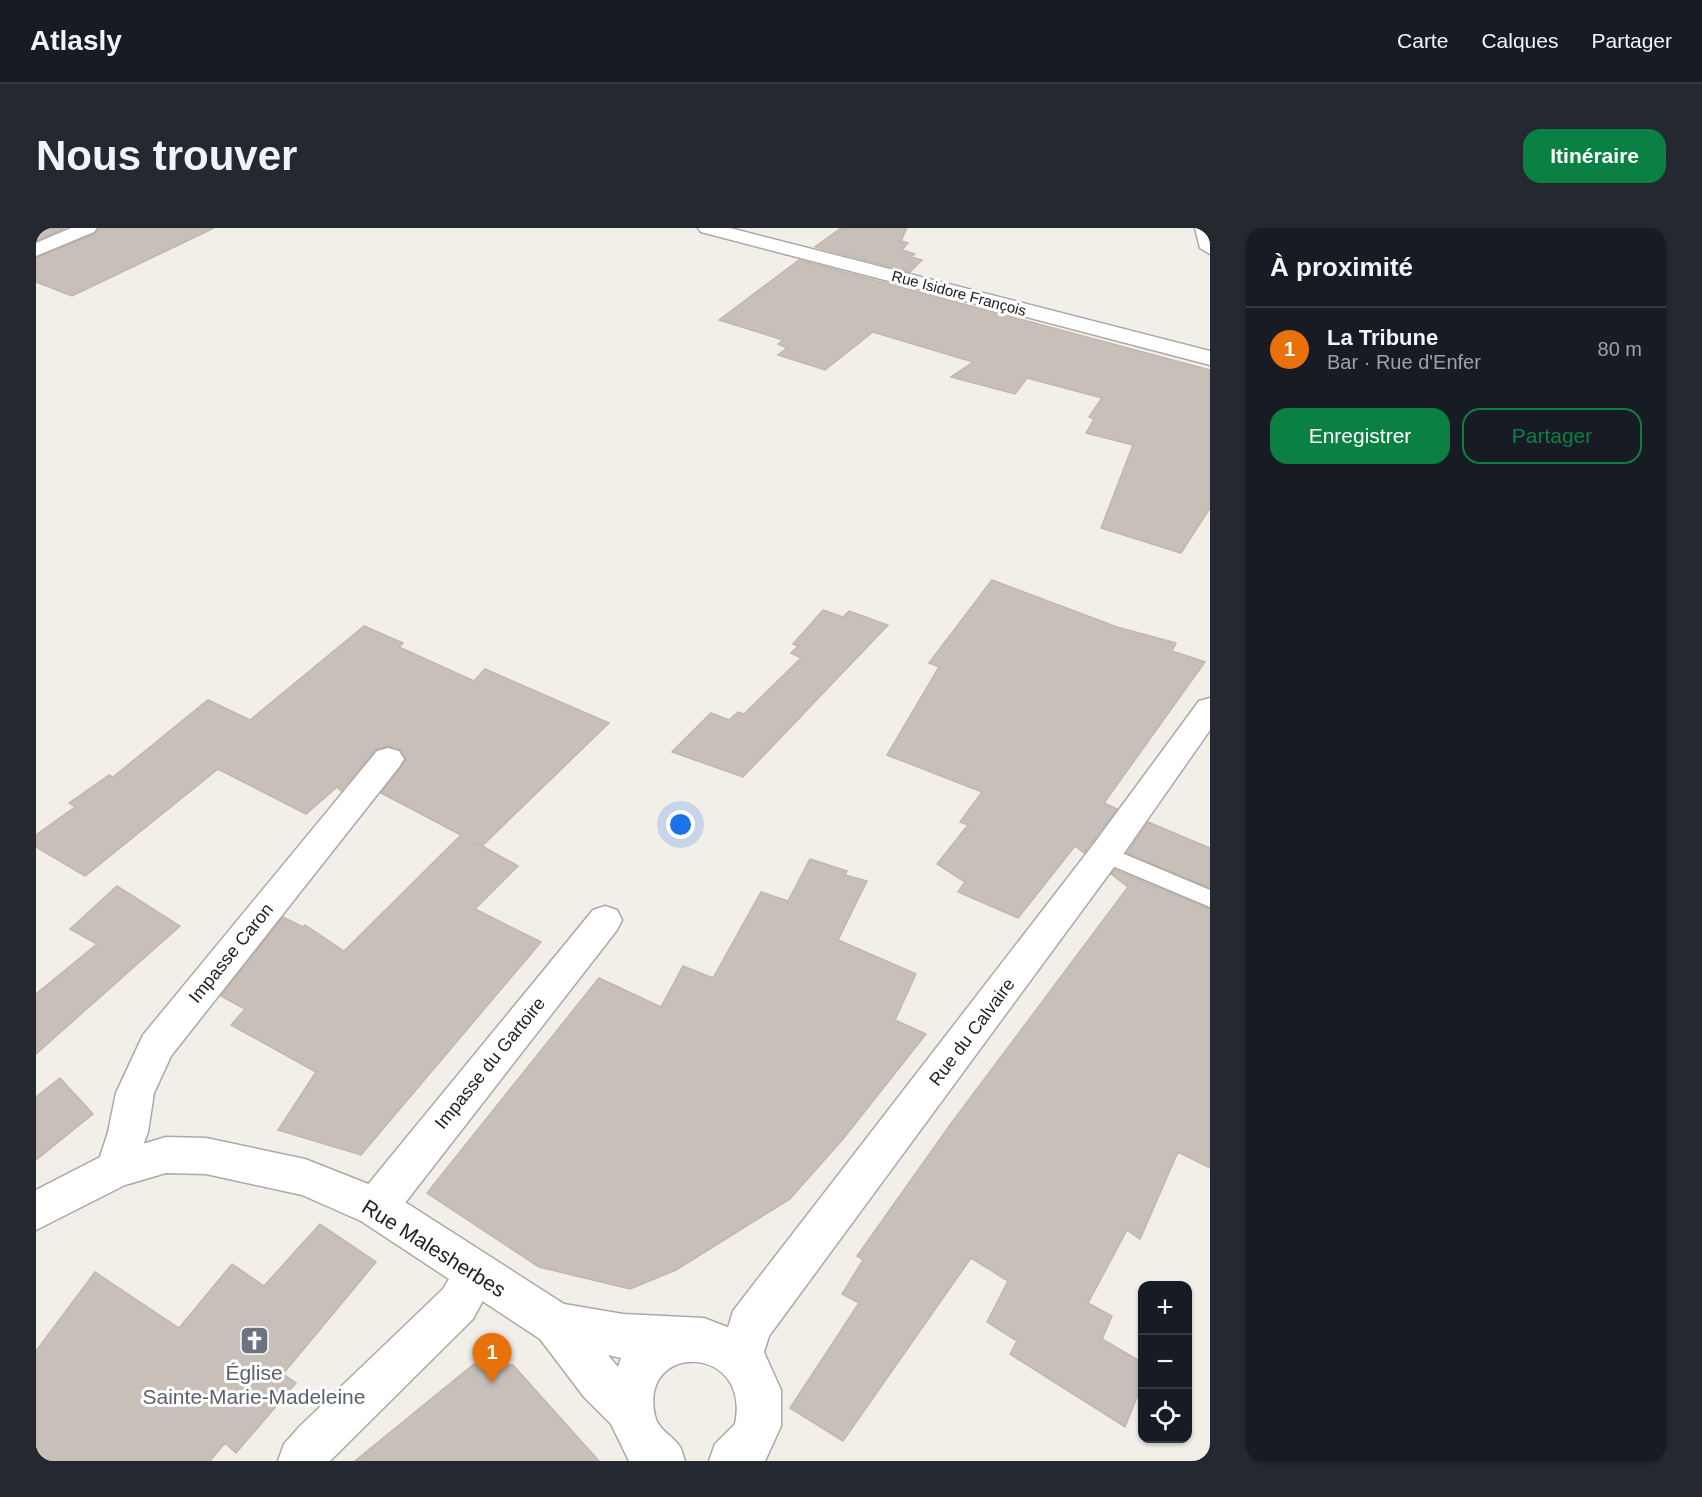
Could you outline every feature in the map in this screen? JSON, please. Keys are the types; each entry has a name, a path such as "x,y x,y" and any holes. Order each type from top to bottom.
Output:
{"street":[{"path":"36,250 87,228"},
{"name":"Rue Isidore François","path":"708,228 1210,358"},
{"path":"1204,228 1210,248"},
{"name":"Rue du Calvaire","path":"741,1358 749,1326 1105,854 1210,708"},
{"name":"Impasse Caron","path":"116,1169 128,1132 135,1093 156,1046 388,759"},
{"name":"Impasse du Gartoire","path":"376,1207 605,920"},
{"name":"Rue Malesherbes","path":"36,1211 116,1169 166,1155 206,1156 305,1177 376,1207 556,1324 600,1381 630,1410"},
{"path":"302,1461 316,1442 458,1304 476,1274"},
{"name":"Rue Malesherbes","path":"556,1324 623,1336 677,1340 699,1337 722,1344 741,1358"},
{"path":"662,1461 651,1454 638,1434 630,1410 632,1386 641,1365 657,1349 677,1340"},
{"path":"732,1461 742,1455 757,1432 762,1406 756,1380 741,1358"}],"lane":[{"path":"1105,854 1210,899"}],"building":[{"path":"36,228 65,228 36,241"},
{"path":"99,228 214,228 72,296 36,282 36,258 95,234"},
{"path":"841,228 907,228 901,241 908,243 902,250 915,254 911,257 922,260 910,272 815,247"},
{"path":"799,260 1210,370 1210,508 1181,553 1101,528 1133,445 1086,433 1094,419 1089,417 1102,398 1027,378 1015,394 951,377 973,362 873,332 825,370 778,355 787,348 778,344 783,340 719,320"},
{"path":"992,580 1117,627 1176,643 1172,651 1205,662 1104,803 1117,809 1084,853 1075,846 1018,918 958,892 965,882 937,864 968,825 960,822 982,792 887,755 939,667 929,663"},
{"path":"823,610 843,617 849,611 888,625 743,777 672,752 711,713 729,720 738,712 744,714 801,658 791,653 798,646 793,644"},
{"path":"364,626 403,643 399,647 474,681 485,669 609,723 482,846 518,866 475,909 541,942 361,1155 278,1130 316,1072 231,1025 245,1009 221,996 283,917 303,927 305,925 344,951 461,835 381,793 406,760 401,750 389,746 375,750 341,791 337,787 306,814 218,769 85,876 36,847 36,835 75,807 69,803 109,775 113,777 208,700 250,720"},
{"path":"1148,822 1210,848 1210,888 1127,853"},
{"path":"810,859 847,871 845,875 867,881 838,940 916,974 895,1020 926,1034 843,1139 790,1199 676,1270 630,1289 539,1267 427,1193 599,978 661,1007 683,966 713,978 761,892 788,901"},
{"path":"1115,870 1210,909 1210,1168 1178,1152 1140,1239 1127,1230 1088,1303 1112,1316 1102,1339 1138,1360 1138,1394 1125,1427 1010,1354 1017,1341 987,1322 1008,1281 971,1258 843,1441 790,1408 859,1303 842,1294 863,1260 857,1256 950,1125 1128,887 1111,874"},
{"path":"117,886 180,926 36,1054 36,994 97,944 70,929"},
{"path":"60,1078 93,1114 36,1160 36,1097"},
{"path":"320,1224 376,1262 283,1374 296,1383 236,1453 225,1443 210,1461 36,1461 36,1351 95,1272 179,1328 232,1264 264,1286"},
{"path":"474,1364 513,1365 599,1461 355,1461"}],"place":[{"name":"Église Sainte-Marie-Madeleine","path":"254,1341"},
{"name":"La Tribune","path":"492,1383"}]}
